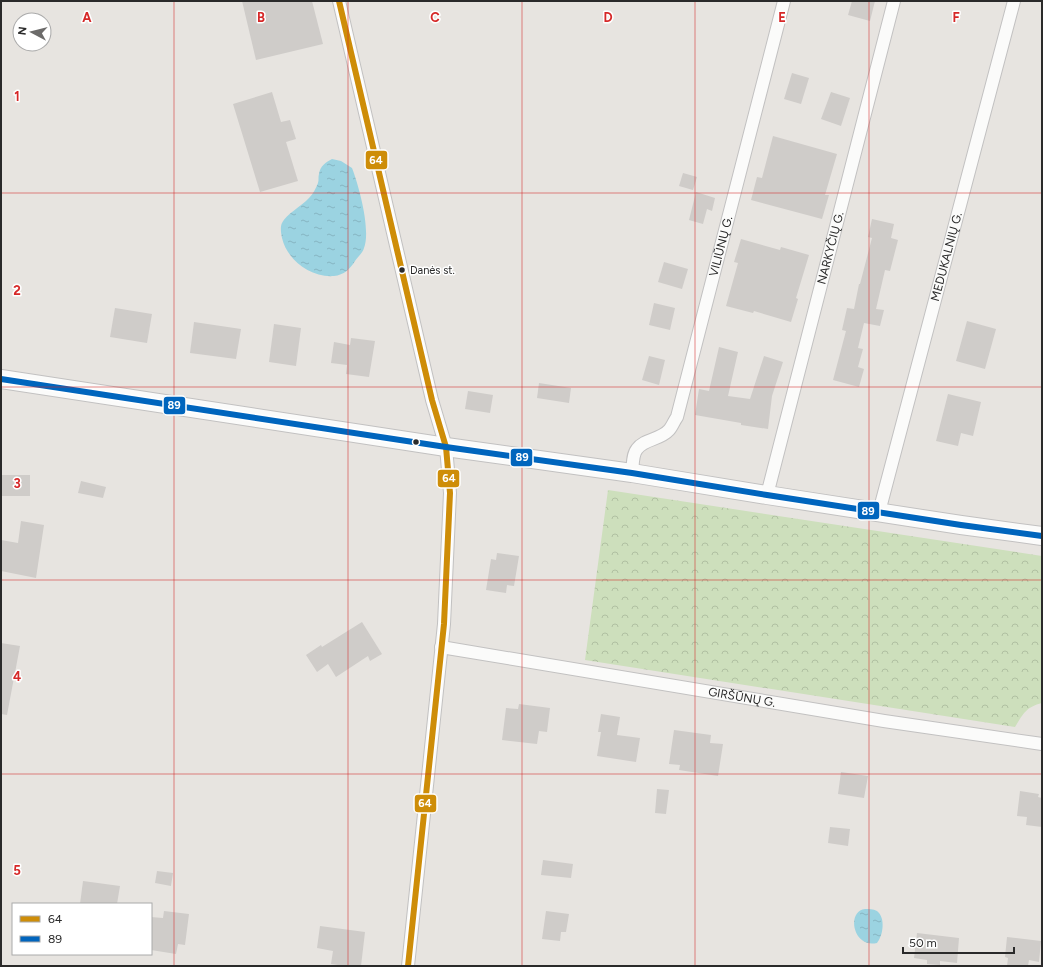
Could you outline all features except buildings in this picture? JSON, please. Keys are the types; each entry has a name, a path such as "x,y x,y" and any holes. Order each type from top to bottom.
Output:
{"main road":[{"path":"1,379 446,447 632,473 767,496 1042,536"}],"street":[{"path":"339,1 432,400 446,447 450,493 444,624 408,966"},
{"name":"VILIŪNŲ G.","path":"632,473 637,448 661,436 669,430 676,417 784,1"},
{"name":"NARKYČIŲ G.","path":"767,496 894,1"},
{"name":"MEDUKALNIŲ G.","path":"879,512 1014,1"},
{"name":"GIRŠŪNŲ G.","path":"441,647 884,721 1042,744"}],"green space":[{"path":"608,490 1042,556 1042,703 1029,709 1015,727 585,660"}],"water":[{"path":"332,159 341,161 352,168 363,208 366,240 363,251 349,269 338,275 325,276 309,271 301,266 289,254 282,238 281,228 282,223 287,216 312,195 318,183 322,167"},
{"path":"865,909 877,911 882,918 882,932 877,943 871,944 862,940 856,932 854,923 855,918 860,911"}],"transit line":[{"name":"64","path":"339,1 432,400 446,447 450,493 444,624 408,966"},
{"name":"89","path":"1,379 446,447 632,473 961,525 1042,536"}],"place":[{"name":"Danės st.","path":"402,270"}]}
